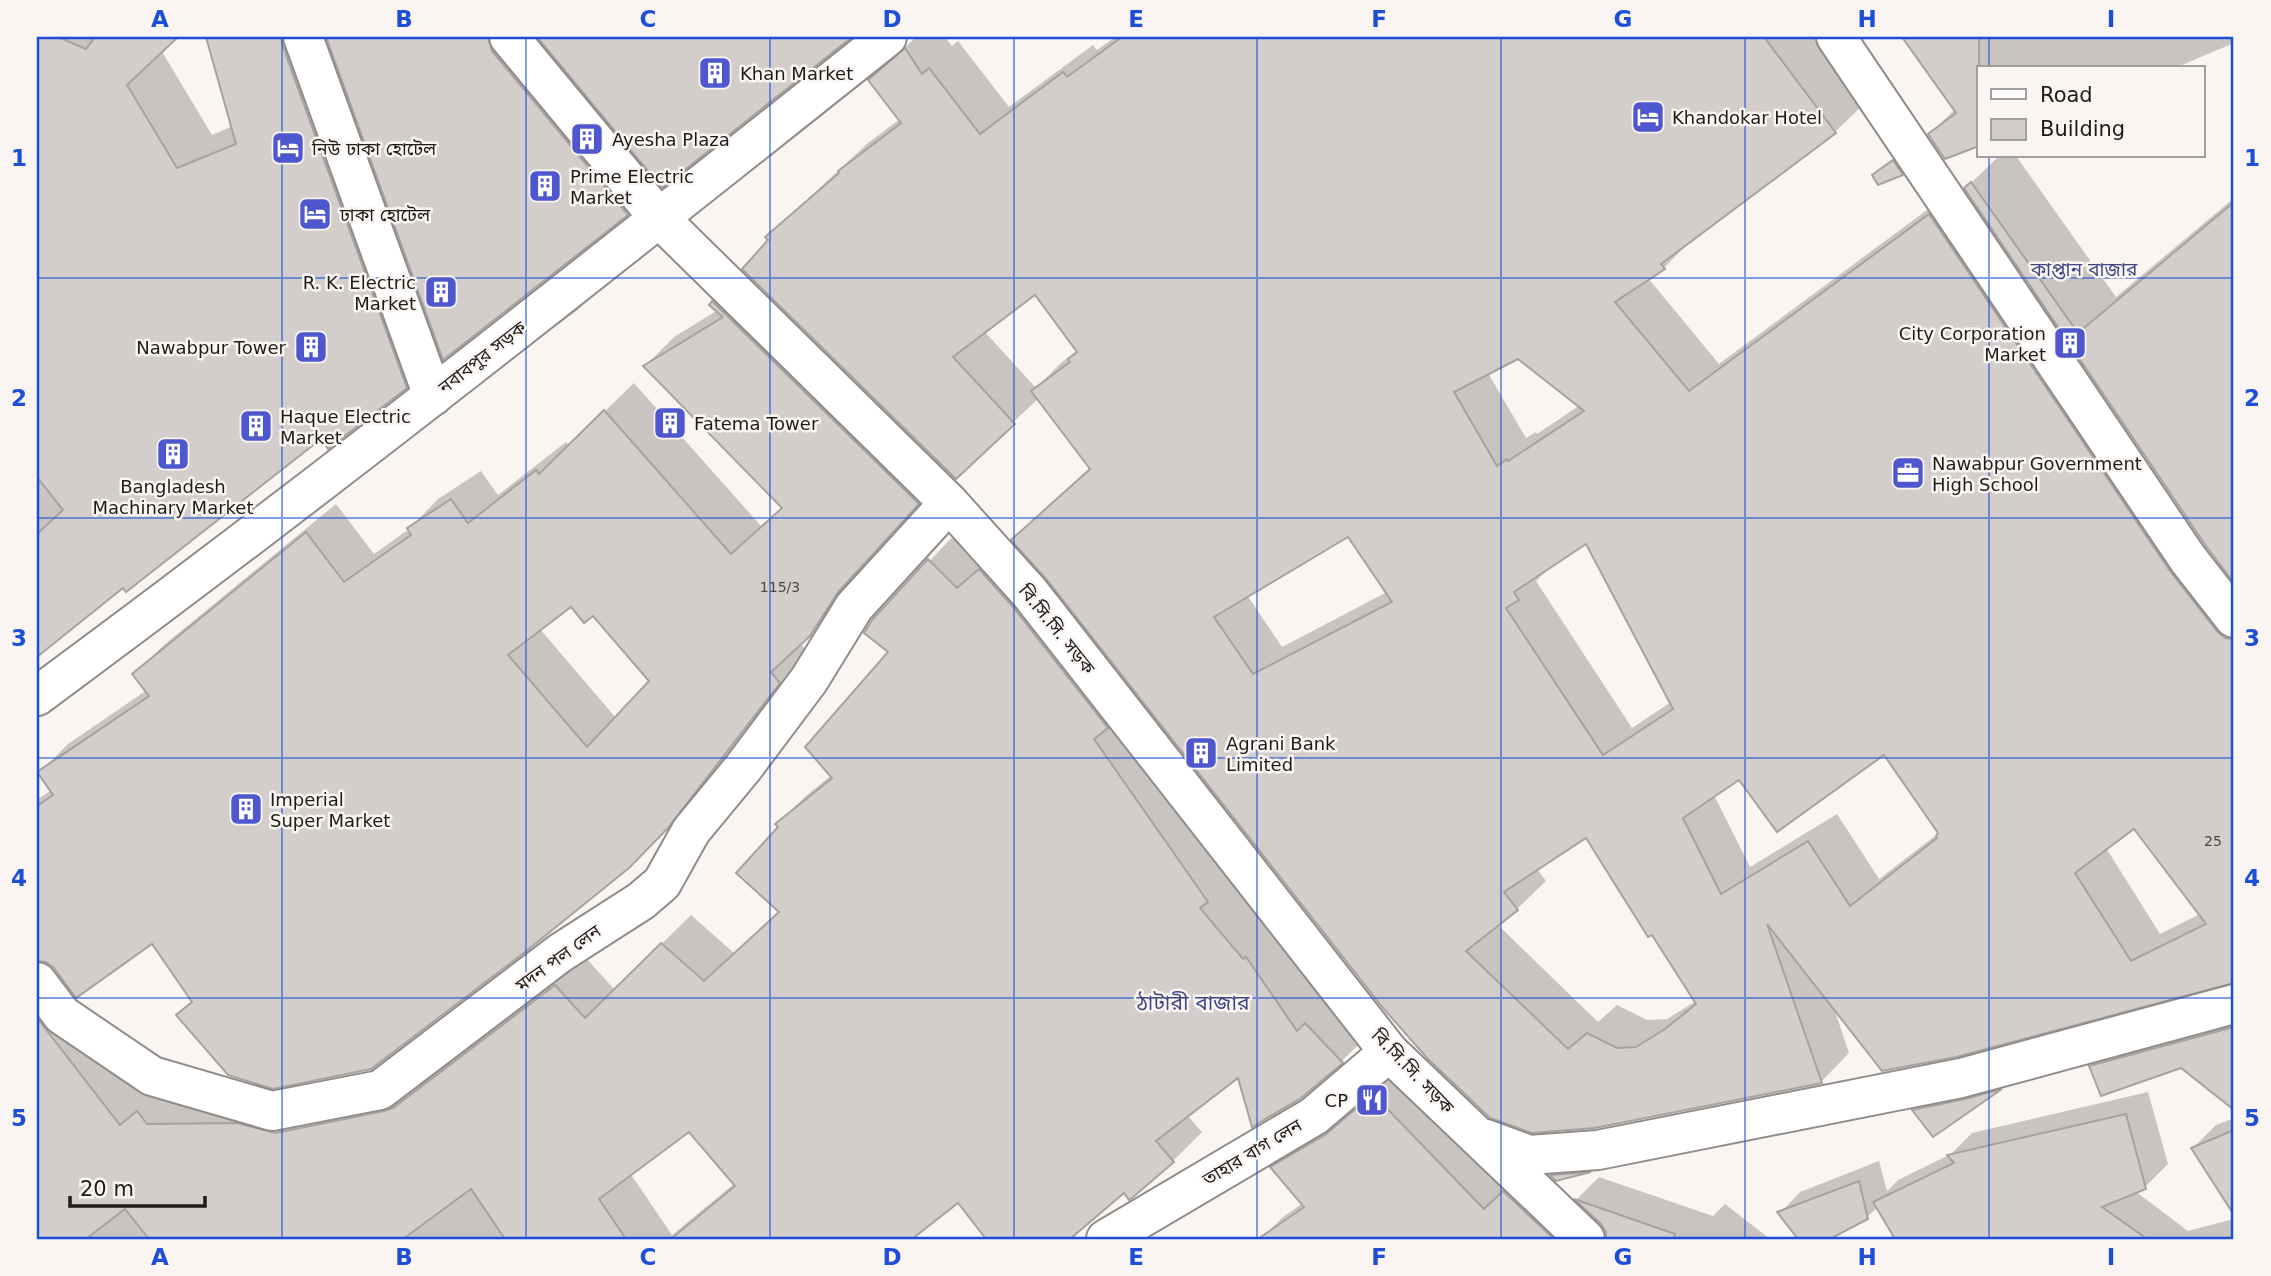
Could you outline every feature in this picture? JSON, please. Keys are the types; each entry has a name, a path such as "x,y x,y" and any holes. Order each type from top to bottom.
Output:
{"street":[{"path":"303,37 433,396"},
{"name":"বি.সি.সি. সড়ক","path":"509,37 659,218 949,503 1030,593 1389,1052 1585,1239"},
{"name":"নবাবপুর সড়ক","path":"37,696 433,396 887,37"},
{"path":"1836,37 2188,559 2234,618"},
{"name":"মদন পল লেন","path":"37,982 62,1015 152,1076 272,1111 380,1090 560,953 641,901 662,883 691,831 743,768 809,680 854,607 949,503"},
{"path":"1478,1136 1529,1155 1598,1150 1961,1078 2234,1004"},
{"name":"তাহার বাগ লেন","path":"1106,1239 1314,1115 1389,1052"}],"building":[{"path":"37,37 58,37 86,49 95,37 178,37 127,85 177,168 236,144 206,37 282,37 282,44 407,388 328,449 321,439 126,592 123,588 37,657 37,534 63,510 37,477"},
{"path":"326,37 488,37 492,51 628,215 443,360"},
{"path":"537,37 852,37 662,188"},
{"path":"1122,37 1764,37 1836,133 1661,264 1665,269 1615,302 1689,391 1929,214 2170,571 2217,631 2225,638 2234,639 2234,983 1956,1057 1882,1071 1767,924 1822,1083 1595,1128 1532,1133 1490,1118 1428,1059 1383,1008 1047,580 1011,540 1090,469 1031,391 1070,362 1068,359 1077,352 1035,295 953,357 1015,424 956,479 742,269 768,240 765,237 839,173 838,171 901,123 868,80 905,48 922,74 929,68 980,134 1063,72 1067,77","holes":["1518,359 1584,411 1497,466 1454,392","1348,537 1392,602 1253,674 1214,617","1586,544 1673,709 1603,755 1506,608 1519,600 1514,592","1884,755 1938,833 1937,838 1850,906 1808,841 1721,894 1683,818 1739,780 1777,832","2134,829 2206,924 2131,961 2075,873","1586,838 1648,937 1652,935 1696,1004 1665,1029 1636,1047 1617,1048 1587,1033 1568,1049 1466,951 1518,910 1504,892"]},
{"path":"1902,37 1979,37 1977,147 1945,159 1928,134 1956,113"},
{"path":"1893,160 1903,175 1878,185 1872,175"},
{"path":"1971,182 2078,333 2234,202 2234,583 2206,546 1964,188"},
{"path":"712,301 919,504 838,592 810,636 771,672 780,683 668,828 629,868 525,952 371,1069 273,1089 228,1075 176,1015 192,1002 152,944 76,998 54,968 46,962 37,961 37,806 53,795 37,772 149,696 132,674 306,532 344,582 411,535 407,528 451,499 468,523 536,470 539,474 604,410 731,554 782,508 643,366 723,317 709,305","holes":["571,607 584,623 593,616 649,681 587,747 508,655"]},
{"path":"928,559 957,588 979,569 1013,607 1108,728 1094,739 1208,902 1200,908 1243,959 1246,957 1297,1031 1305,1023 1343,1063 1301,1098 1252,1127 1238,1078 1156,1141 1174,1162 1129,1200 1124,1193 1070,1239 986,1239 958,1203 912,1239 671,1239 735,1186 689,1132 599,1199 626,1239 505,1239 471,1189 403,1239 149,1239 125,1209 86,1239 37,1239 37,1018 120,1125 137,1111 147,1124 237,1123 276,1133 393,1108 555,985 585,1018 661,943 704,981 779,912 736,873 778,827 775,824 832,778 805,747 888,652 864,633 872,620"},
{"path":"2234,1027 2234,1110 2181,1068 2101,1096 2089,1066"},
{"path":"2002,1089 1933,1137 1912,1110 1965,1099"},
{"path":"1373,1094 1484,1209 1503,1191 1554,1239 1258,1239 1304,1207 1270,1167 1325,1135"},
{"path":"2126,1114 2146,1189 2102,1207 2147,1239 1895,1239 1873,1202 1954,1163 1947,1155"},
{"path":"2234,1130 2234,1215 2191,1148"},
{"path":"1591,1172 1556,1181 1550,1175"},
{"path":"1859,1181 1868,1219 1830,1239 1798,1239 1777,1212"},
{"path":"1574,1199 1675,1234 1674,1239 1606,1239 1606,1232 1601,1224"}],"place":[{"name":"Khan Market","path":"715,73"},
{"name":"Khandokar Hotel","path":"1648,117"},
{"name":"Ayesha Plaza","path":"587,139"},
{"name":"নিউ ঢাকা হোটেল","path":"288,148"},
{"name":"Prime Electric Market","path":"545,186"},
{"name":"ঢাকা হোটেল","path":"315,214"},
{"name":"R. K. Electric Market","path":"441,292"},
{"name":"City Corporation Market","path":"2070,343"},
{"name":"Nawabpur Tower","path":"311,347"},
{"name":"Fatema Tower","path":"670,423"},
{"name":"Haque Electric Market","path":"256,426"},
{"name":"Bangladesh Machinary Market","path":"173,454"},
{"name":"Nawabpur Government High School","path":"1908,473"},
{"name":"Agrani Bank Limited","path":"1201,753"},
{"name":"Imperial Super Market","path":"246,809"},
{"name":"CP","path":"1372,1100"}],"district":[{"name":"কাপ্তান বাজার","path":"2084,269"},
{"name":"ঠাটারী বাজার","path":"1193,1003"}]}
